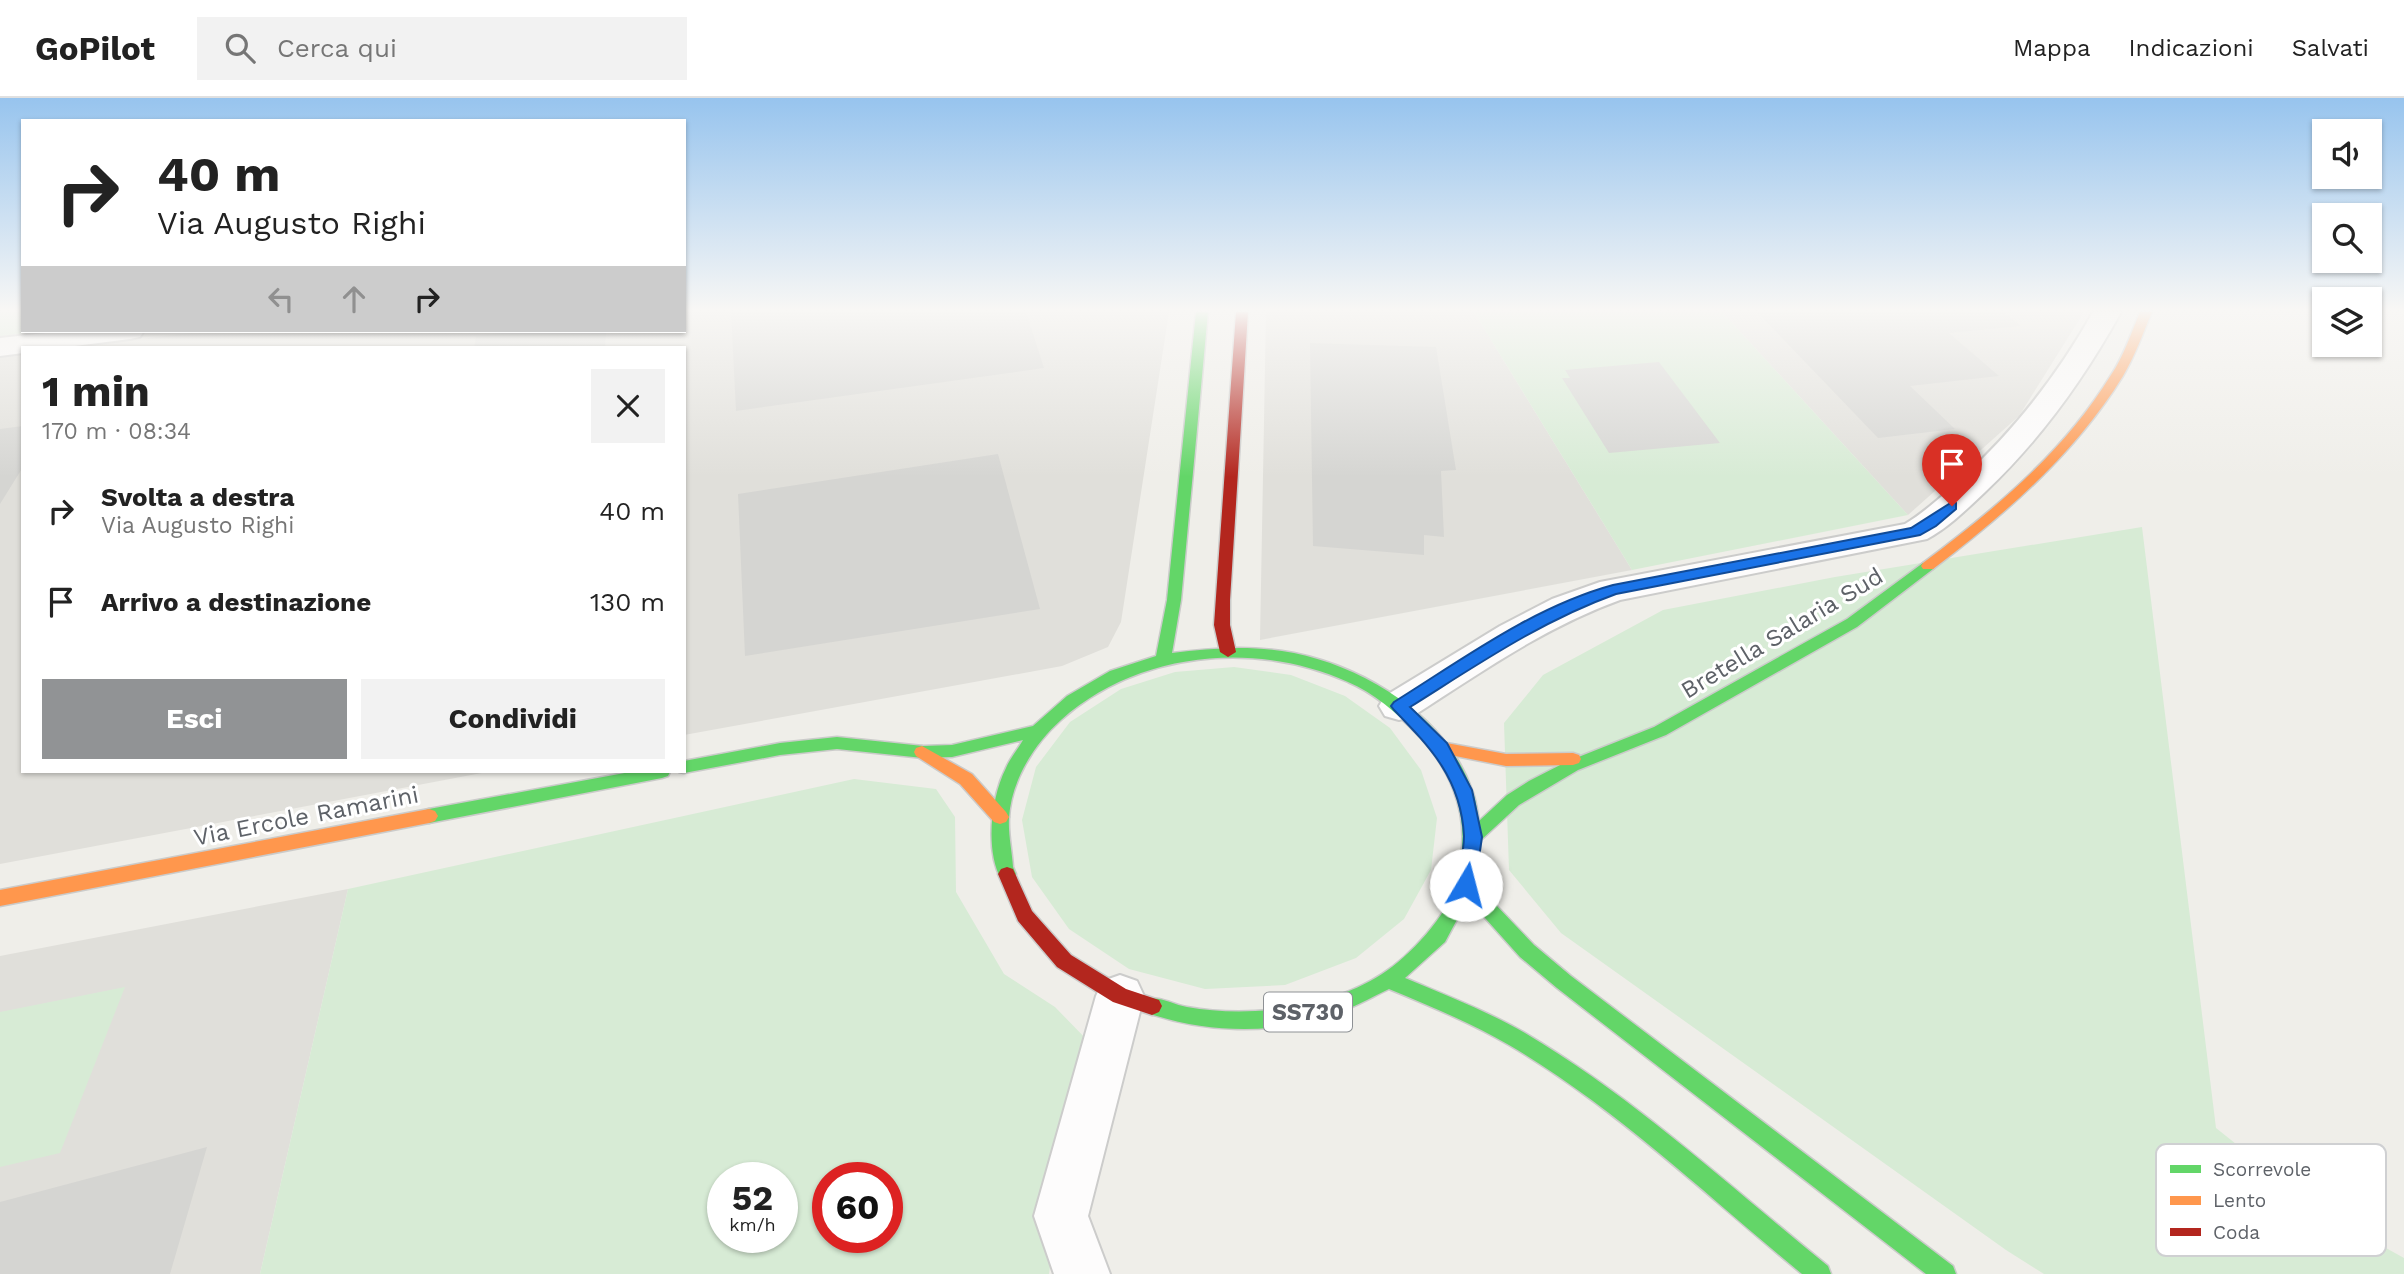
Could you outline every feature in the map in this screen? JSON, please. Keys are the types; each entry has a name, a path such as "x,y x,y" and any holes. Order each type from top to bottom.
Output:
{"main road":[{"path":"1163,659 1174,600 1197,367"},
{"path":"1228,652 1222,625 1238,367"},
{"name":"Bretella Salaria Sud","path":"1473,837 1513,800 1535,786 1660,731 1852,623 1990,520 2047,467 2081,426 2121,367"},
{"name":"SS730","path":"1228,652 1293,658 1354,678 1399,706 1441,748 1464,790 1473,837 1466,885 1438,936 1389,980 1328,1008 1259,1021 1187,1016 1120,996 1064,961 1025,916 1004,867 1000,817 1013,770 1038,731 1073,700 1116,675 1163,659 1228,652"},
{"path":"686,768 779,750 838,743 922,752 966,748 1038,731"},
{"name":"Bretella Salaria Sud","path":"1441,748 1479,757 1521,762 1571,760 1613,750"},
{"path":"922,752 961,773 980,790 1000,817"},
{"name":"Via Ercole Ramarini","path":"0,898 657,773"},
{"path":"1466,885 1527,951 1563,982 1945,1274"},
{"path":"1389,980 1468,1013 1532,1047 1588,1087 1820,1274"}],"street":[{"path":"1399,706 1513,635 1565,607 1613,590 1892,537 1915,531 1931,523 2020,442 2073,367"},
{"path":"1082,1274 1061,1216 1120,996"}],"shaded area":[{"path":"0,367 21,367 21,773 482,773 0,864"},
{"path":"686,367 1161,367 1121,622 1108,647 1062,666 686,735"},
{"path":"1265,367 1508,367 1632,570 1260,640"},
{"path":"1772,367 2050,367 2019,416 1908,515"},
{"path":"348,889 260,1274 0,1274 0,956"}],"green space":[{"path":"1508,367 1772,367 1908,515 1632,570"},
{"path":"2142,527 2216,1128 2236,1144 2156,1144 2156,1256 2386,1256 2386,1248 2404,1258 2404,1274 2044,1274 2006,1250 1561,933 1509,870 1504,723 1543,675 1663,610 1835,577"},
{"path":"1234,667 1291,675 1345,696 1390,728 1421,770 1437,818 1431,870 1404,919 1356,958 1285,985 1205,989 1129,969 1069,929 1032,877 1022,820 1036,767 1070,722 1121,689 1175,672"},
{"path":"854,779 936,789 955,817 956,892 1004,974 1055,1007 1091,1044 1065,1160 1049,1274 260,1274 348,889"},
{"path":"125,987 60,1153 0,1167 0,1012"}],"building":[{"path":"734,367 1044,368 736,411"},
{"path":"1310,367 1439,367 1456,470 1441,471 1444,537 1424,535 1424,555 1313,546"},
{"path":"1663,367 1720,443 1609,453 1562,378 1570,378 1565,370"},
{"path":"1810,367 1988,367 1999,376 1910,386 1955,429 1878,438"},
{"path":"21,426 21,470 0,504 0,429"},
{"path":"998,454 1040,609 745,656 738,494"},
{"path":"207,1147 170,1274 0,1274 0,1202"}],"traffic: fast":[{"path":"1163,659 1174,600 1197,367"},
{"path":"1473,837 1513,800 1535,786 1572,766 1660,731 1852,623 1928,566"},
{"path":"1152,1006 1187,1016 1259,1021 1328,1008 1389,980 1438,936 1466,885 1473,837 1464,790 1441,748 1399,706 1354,678 1293,658 1228,652"},
{"path":"1007,874 1004,867 1000,817 1013,770 1038,731 1073,700 1116,675 1163,659 1228,652"},
{"path":"686,767 780,749 837,743 923,752 952,751 1038,731"},
{"path":"429,816 657,773"},
{"path":"1466,885 1527,951 1564,982 1945,1274"},
{"path":"1389,980 1488,1024 1560,1066 1637,1122 1820,1274"}],"traffic: slow":[{"path":"1928,566 2032,480 2077,431 2122,367"},
{"path":"1441,748 1506,760 1573,759"},
{"path":"922,752 966,779 1000,817"},
{"path":"0,898 429,816"}],"traffic: jam":[{"path":"1228,652 1222,625 1238,367"},
{"path":"1007,874 1025,916 1064,961 1120,996 1152,1006"}],"route":[{"path":"1466,885 1473,837 1464,790 1441,748 1399,706 1439,679 1565,607 1613,590 1915,531 1931,523 1952,506"}]}
